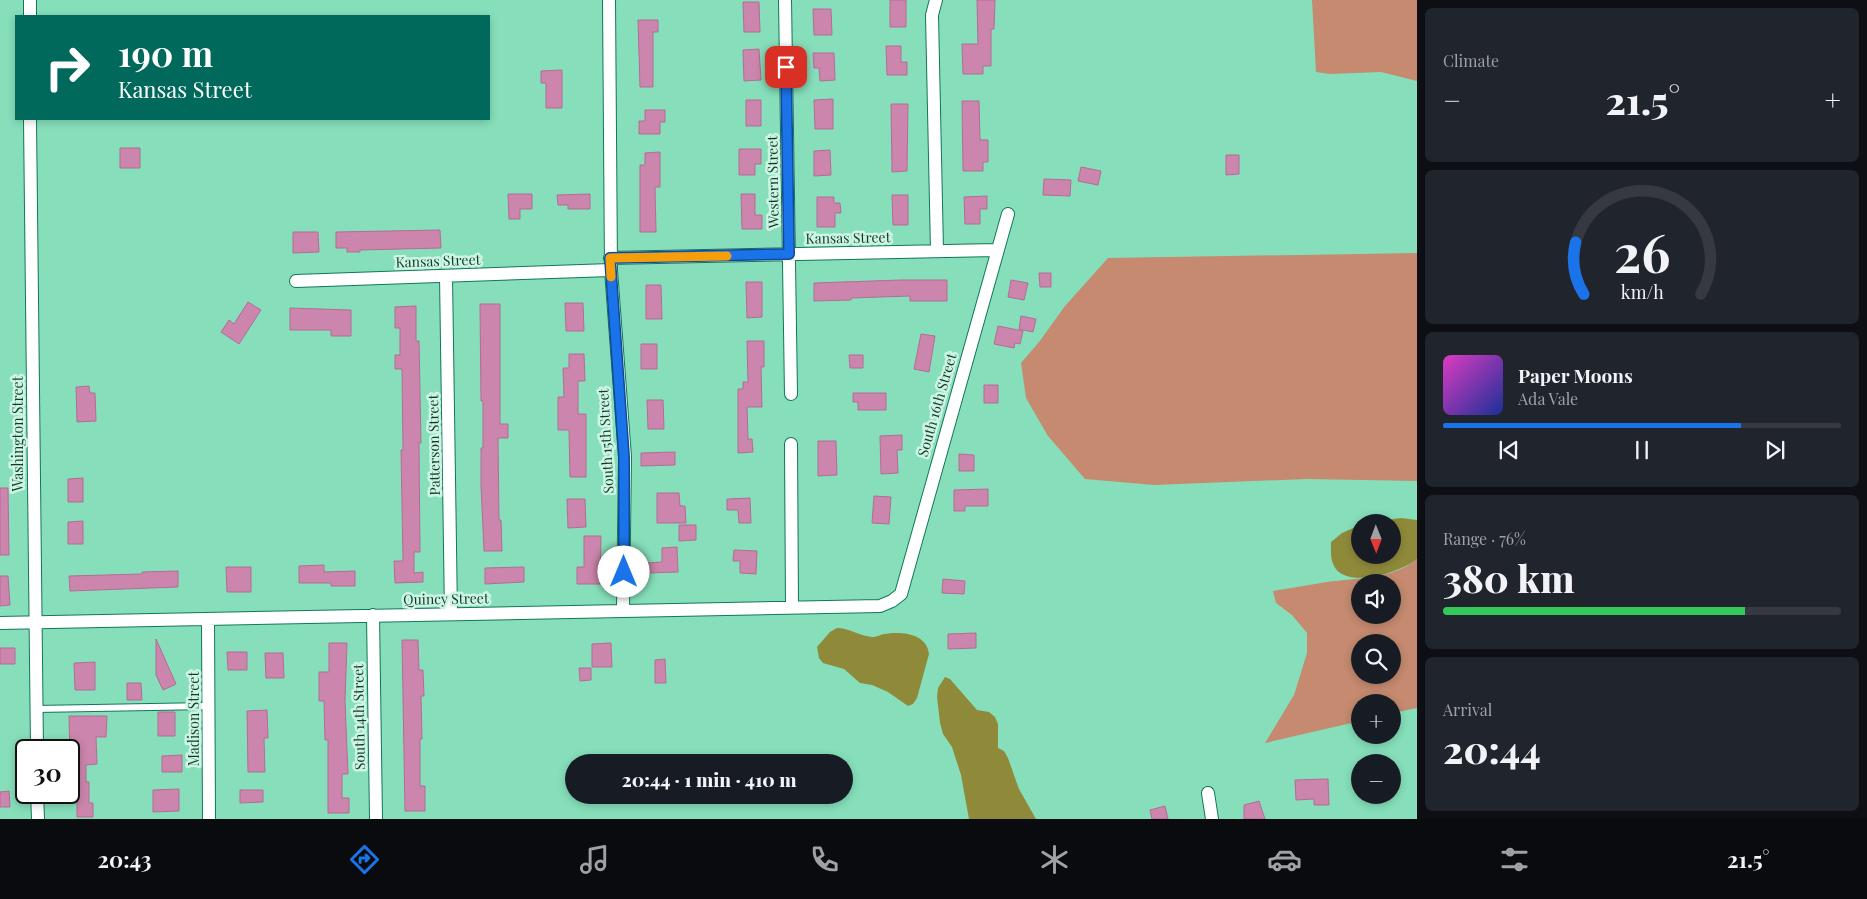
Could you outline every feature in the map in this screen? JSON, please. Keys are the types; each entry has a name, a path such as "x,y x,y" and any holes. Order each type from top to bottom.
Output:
{"street":[{"path":"30,0 30,15"},
{"name":"South 15th Street","path":"609,0 610,264 624,457 623,610"},
{"name":"Western Street","path":"785,0 791,394"},
{"path":"936,0 932,15 937,251"},
{"name":"Washington Street","path":"30,120 37,739"},
{"name":"South 16th Street","path":"892,601 901,594 996,250 1008,214"},
{"name":"Kansas Street","path":"296,281 446,276 789,254 996,250"},
{"name":"Patterson Street","path":"446,276 451,614"},
{"path":"791,444 792,607"},
{"name":"Quincy Street","path":"0,623 880,606 892,601"},
{"name":"South 14th Street","path":"372,615 376,819"},
{"name":"Madison Street","path":"208,619 209,819"},
{"path":"1208,793 1212,819"},
{"path":"37,804 38,819"}],"lane":[{"path":"36,709 209,706"}],"shaded area":[{"path":"1312,0 1417,0 1417,81 1381,72 1330,74 1316,72"},
{"path":"1417,253 1417,481 1307,479 1154,485 1085,479 1048,436 1026,398 1021,363 1065,306 1108,258"},
{"path":"1401,518 1417,520 1417,559 1410,564 1387,573 1351,574 1350,577 1340,573 1334,566 1331,557 1331,542 1342,533 1351,529 1351,564 1401,564"},
{"path":"1417,559 1417,708 1401,711 1401,694 1351,694 1351,723 1265,743 1294,695 1307,653 1307,633 1292,615 1276,603 1273,591 1351,579 1351,624 1401,624 1401,574 1386,574 1408,566"},
{"path":"837,628 872,637 891,633 905,633 924,642 929,654 917,698 913,704 908,706 888,692 872,685 860,683 844,669 823,663 819,658 817,647 830,632"},
{"path":"945,677 950,679 977,710 989,712 995,717 998,724 998,748 1004,751 1008,758 1019,789 1036,819 969,819 961,775 952,747 943,734 940,723 937,697 938,688"}],"building":[{"path":"890,0 906,0 906,27 890,27"},
{"path":"977,0 995,0 994,29 991,29 991,66 983,66 983,74 963,74 962,44 978,44"},
{"path":"743,2 759,2 760,32 744,32"},
{"path":"813,9 831,9 832,35 814,35"},
{"path":"638,20 658,20 658,32 653,32 653,87 640,87"},
{"path":"886,46 901,46 901,62 907,62 907,75 887,75"},
{"path":"759,49 761,80 744,81 743,50"},
{"path":"813,53 834,53 835,80 820,81 819,68 814,68"},
{"path":"562,70 562,108 546,108 546,83 541,83 541,71"},
{"path":"833,99 833,129 815,129 814,100"},
{"path":"746,100 761,100 761,126 746,126"},
{"path":"962,101 979,101 980,140 988,140 988,162 983,162 983,171 963,171"},
{"path":"891,104 908,104 907,171 892,172"},
{"path":"645,110 665,110 665,122 660,122 660,134 639,134 639,121 645,121"},
{"path":"120,148 140,148 140,168 120,168"},
{"path":"739,149 761,149 761,164 755,164 755,175 739,175"},
{"path":"830,150 831,175 814,176 814,151"},
{"path":"660,152 660,187 655,187 656,232 640,232 640,165 645,165 645,153"},
{"path":"1226,155 1239,155 1239,174 1226,175"},
{"path":"1081,167 1101,171 1098,185 1078,181"},
{"path":"1044,179 1071,180 1070,196 1043,195"},
{"path":"508,194 532,194 532,209 520,209 520,219 509,219"},
{"path":"590,194 590,209 568,209 568,205 558,205 557,195"},
{"path":"741,194 755,194 755,215 762,215 762,229 742,229"},
{"path":"892,195 908,195 908,225 893,225"},
{"path":"987,196 987,209 980,209 980,224 965,224 964,197"},
{"path":"817,197 834,197 834,203 840,203 841,213 835,213 835,227 817,227"},
{"path":"440,230 441,248 347,252 347,248 336,248 336,232"},
{"path":"293,232 318,232 319,252 293,253"},
{"path":"1039,273 1051,273 1051,287 1040,287"},
{"path":"947,280 947,301 910,301 910,296 814,301 814,283"},
{"path":"1011,280 1028,283 1024,300 1008,297"},
{"path":"746,282 762,282 762,317 747,318"},
{"path":"646,285 661,285 662,319 646,319"},
{"path":"248,302 261,310 239,344 221,332 229,320 234,324"},
{"path":"565,303 583,303 584,331 566,331"},
{"path":"480,304 500,304 500,424 508,424 508,438 498,438 499,520 501,520 502,551 484,551 481,486 483,401 481,401"},
{"path":"416,306 416,341 419,341 421,443 419,443 420,552 414,552 414,573 423,572 423,582 395,583 394,561 403,561 401,450 403,450 402,369 395,369 395,355 400,355 400,328 395,328 395,307"},
{"path":"290,308 351,310 351,336 331,336 331,330 290,330"},
{"path":"1021,316 1036,319 1033,332 1019,329"},
{"path":"998,326 1023,331 1020,344 1015,343 1014,348 994,344"},
{"path":"921,334 935,336 929,372 914,369"},
{"path":"747,341 764,341 764,367 761,367 762,407 747,407 748,439 752,439 753,452 738,453 738,389 743,389 743,382 748,382"},
{"path":"641,344 657,344 657,369 641,369"},
{"path":"569,354 584,354 585,381 578,381 578,414 586,414 586,477 570,477 569,430 558,430 558,397 564,397 563,368 569,368"},
{"path":"849,355 863,355 863,368 850,368"},
{"path":"984,385 998,385 998,403 984,403"},
{"path":"89,386 90,393 95,393 96,421 77,422 76,387"},
{"path":"853,393 886,393 886,410 858,410 858,402 853,402"},
{"path":"647,400 663,400 664,429 648,429"},
{"path":"902,435 902,450 897,450 898,473 881,474 880,436"},
{"path":"818,441 836,441 837,475 818,476"},
{"path":"675,452 675,465 641,466 641,453"},
{"path":"959,454 974,455 974,471 959,471"},
{"path":"83,478 83,502 68,502 68,479"},
{"path":"0,488 8,488 9,555 0,555"},
{"path":"988,489 988,506 965,506 965,511 954,511 954,490"},
{"path":"657,493 679,493 680,506 685,506 686,523 657,523"},
{"path":"874,496 891,497 889,524 872,523"},
{"path":"750,498 751,523 739,523 738,510 727,510 727,499"},
{"path":"567,499 585,499 586,527 568,528"},
{"path":"83,521 83,544 68,544 68,522"},
{"path":"679,525 696,525 696,540 679,541"},
{"path":"584,536 601,536 600,584 577,584 577,567 584,567"},
{"path":"677,547 678,572 647,573 647,563 662,562 662,548"},
{"path":"734,550 757,551 756,574 740,573 740,561 733,561"},
{"path":"324,565 324,572 355,571 355,586 331,586 331,583 299,583 299,566"},
{"path":"226,567 251,567 251,592 227,592"},
{"path":"524,567 524,582 485,584 485,568"},
{"path":"178,571 178,587 70,591 69,576"},
{"path":"0,576 8,576 10,605 0,606"},
{"path":"943,579 965,581 964,594 942,593"},
{"path":"976,633 976,648 948,649 948,634"},
{"path":"156,639 176,684 163,690 156,675"},
{"path":"402,640 418,640 419,670 423,670 424,696 421,696 420,786 425,786 425,811 405,811"},
{"path":"329,643 347,643 345,701 348,774 342,774 342,798 349,798 349,813 328,813 328,740 325,740 324,701 319,701 319,672 329,672"},
{"path":"611,643 612,667 592,667 592,644"},
{"path":"0,648 15,648 15,664 0,664"},
{"path":"227,652 247,652 247,670 228,670"},
{"path":"265,653 283,653 284,678 266,678"},
{"path":"665,659 666,683 655,683 655,660"},
{"path":"95,662 95,690 75,690 74,663"},
{"path":"579,668 591,668 591,680 580,681"},
{"path":"127,683 141,683 142,700 127,700"},
{"path":"267,710 268,738 264,738 265,772 248,772 247,711"},
{"path":"158,712 175,712 175,736 158,736"},
{"path":"69,716 107,716 106,737 96,737 97,764 86,765 86,782 89,782 89,803 93,803 93,817 77,817 77,804 80,804 80,739 70,739"},
{"path":"182,755 182,772 162,772 162,756"},
{"path":"1328,779 1329,805 1314,805 1314,799 1296,800 1295,780"},
{"path":"179,789 179,811 153,812 153,790"},
{"path":"240,790 263,790 263,802 240,803"},
{"path":"9,791 10,807 0,807 0,792"},
{"path":"1259,801 1265,819 1244,819 1244,805"},
{"path":"1165,806 1168,819 1152,819 1150,810"}],"slow traffic":[{"path":"611,277 610,258 727,256"}],"route":[{"path":"624,572 624,457 610,258 789,254 786,67"}]}
